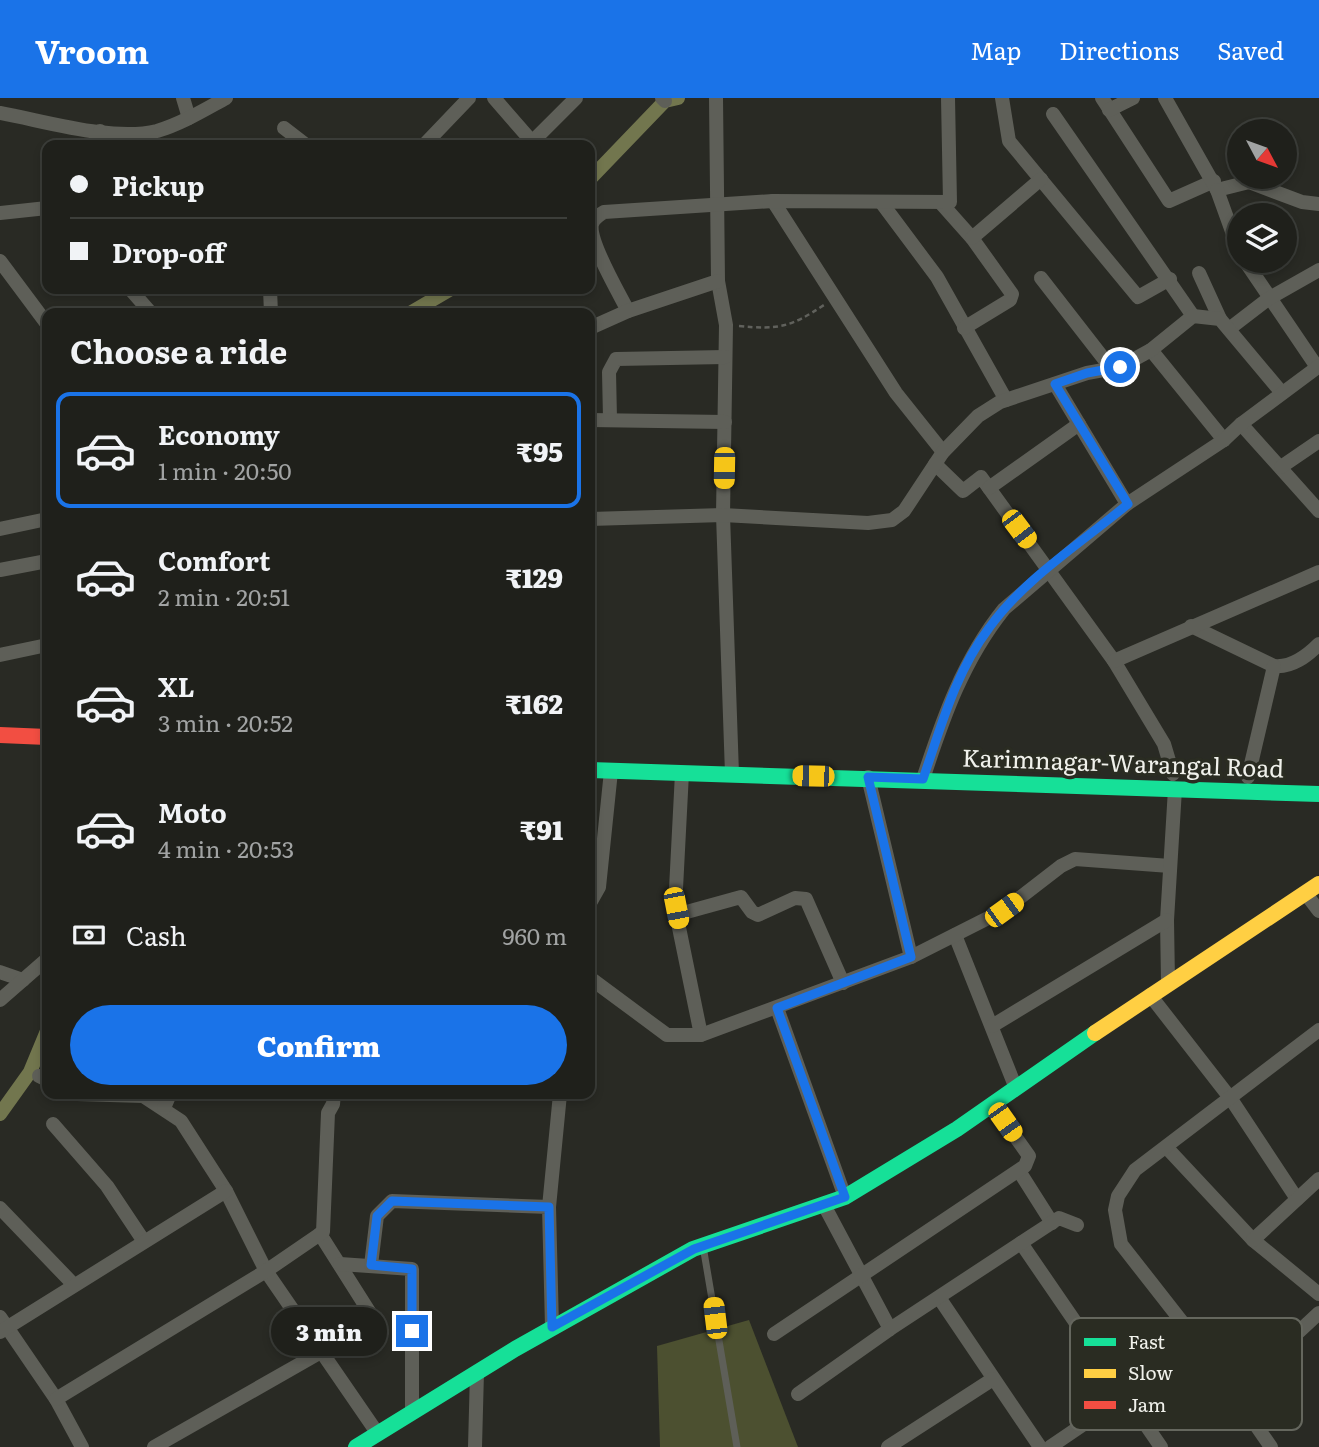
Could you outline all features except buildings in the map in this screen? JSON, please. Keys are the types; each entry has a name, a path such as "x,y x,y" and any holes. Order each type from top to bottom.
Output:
{"main road":[{"path":"0,735 42,737"},
{"path":"0,747 42,748"},
{"name":"Karimnagar-Warangal Road","path":"595,756 868,777 925,772"},
{"name":"Karimnagar-Warangal Road","path":"595,770 682,773 732,767 925,772 1174,781 1319,794"},
{"name":"Karimnagar-Warangal Road","path":"1174,781 1248,777 1319,779"},
{"path":"356,1447 412,1410 552,1327 703,1246 845,1197 992,1104 1168,982 1313,889"}],"street":[{"path":"183,98 188,118"},
{"path":"0,113 100,138 156,131 226,98"},
{"path":"429,140 469,98"},
{"path":"494,98 530,140"},
{"path":"537,140 576,98"},
{"path":"716,98 718,281 726,325 723,515 732,767"},
{"path":"595,218 604,212 773,201 950,202 948,98"},
{"path":"1002,98 1009,141 1138,297 1170,279"},
{"path":"1133,98 1106,104 1169,201 1216,186 1249,182 1302,202 1319,204"},
{"path":"1166,98 1216,186 1227,217"},
{"path":"1053,114 1170,279 1193,316 1225,324 1319,270"},
{"path":"284,128 300,140"},
{"path":"972,238 1041,179"},
{"path":"773,201 962,491 981,477 1114,661 1164,744 1174,781 1167,920 1168,982"},
{"path":"881,202 937,277 1006,400"},
{"path":"940,202 972,238 1012,294 1010,300 964,328"},
{"path":"0,213 42,209"},
{"path":"595,243 628,311"},
{"path":"0,261 42,317"},
{"path":"1199,273 1225,324 1282,393"},
{"path":"925,772 950,697 987,630 1004,609 1128,504 1224,440 1318,366 1268,299 1252,273"},
{"path":"1041,278 1111,368"},
{"path":"595,326 628,311 718,281"},
{"path":"134,294 147,308"},
{"path":"595,519 723,515 880,524 892,520 904,511 939,458 978,416 1006,400 1111,368 1151,350 1193,316"},
{"path":"1151,350 1224,440"},
{"path":"610,419 609,372 616,359 725,357"},
{"path":"1055,384 1128,504"},
{"path":"595,420 724,422"},
{"path":"989,488 1079,424"},
{"path":"1241,424 1319,511"},
{"path":"1281,467 1319,441"},
{"path":"1,525 42,520"},
{"path":"0,570 42,562"},
{"path":"1114,661 1191,625 1319,572"},
{"path":"1191,625 1274,666 1295,663 1319,644"},
{"path":"0,655 42,646"},
{"path":"1248,777 1274,666"},
{"path":"595,894 599,887 611,771"},
{"path":"682,773 676,908 701,1035"},
{"path":"868,777 911,957"},
{"path":"595,982 667,1035 701,1035 911,957 1004,910 1061,866 1075,859 1170,866"},
{"path":"1313,889 1319,911"},
{"path":"676,908 683,913 741,897 752,912 758,915 795,898 806,899 843,983"},
{"path":"992,1026 1167,920"},
{"path":"955,935 1015,1086"},
{"path":"0,1000 42,963"},
{"path":"0,972 23,980"},
{"path":"1150,995 1231,1098 1297,1199"},
{"path":"777,1008 845,1197"},
{"path":"1178,1318 1121,1244 1115,1210 1125,1184 1135,1170 1319,1030"},
{"path":"56,1399 266,1271 323,1232 328,1113 334,1099"},
{"path":"552,1327 549,1207 559,1099"},
{"path":"167,1101 226,1191 266,1271 378,1434"},
{"path":"775,1334 1020,1171 1029,1156 992,1104"},
{"path":"53,1124 107,1186 143,1240"},
{"path":"1167,1148 1253,1240 1319,1294"},
{"path":"1020,1171 1052,1223"},
{"path":"1253,1240 1319,1179"},
{"path":"82,1447 56,1399 3,1325 74,1285 226,1191"},
{"path":"371,1265 377,1216 392,1201 549,1207"},
{"path":"824,1205 890,1329"},
{"path":"0,1208 74,1285"},
{"path":"798,1394 890,1329 940,1299 1059,1218 1077,1225"},
{"path":"320,1234 382,1332"},
{"path":"1020,1243 1071,1318"},
{"path":"340,1264 412,1269 412,1410"},
{"path":"940,1299 1040,1447"},
{"path":"1302,1328 1319,1312"},
{"path":"154,1447 321,1352"},
{"path":"475,1447 477,1372"},
{"path":"888,1447 993,1379"},
{"path":"1049,1447 1074,1430"},
{"path":"1149,1430 1161,1447"},
{"path":"1260,1430 1271,1447"}],"lane":[{"path":"703,1246 737,1447"}],"path":[{"path":"726,325 782,328 796,324 835,298"}],"green space":[{"path":"749,1320 798,1447 660,1447 657,1346"}],"waterway":[{"path":"595,174 665,101 678,98"},
{"path":"419,308 442,294"},
{"path":"0,1114 30,1072 42,1043"}],"traffic: fast":[{"path":"595,770 1319,794"},
{"path":"356,1447 515,1349 693,1249 845,1197 957,1129 1095,1033"}],"traffic: slow":[{"path":"1095,1033 1319,884"}],"traffic: jam":[{"path":"0,735 42,737"}],"route":[{"path":"412,1331 412,1269 371,1265 377,1216 381,1209 392,1201 549,1207 552,1327 694,1249 845,1197 777,1008 911,957 868,777 923,779 950,697 987,630 1026,588 1128,504 1055,384 1087,373 1120,367"}]}
